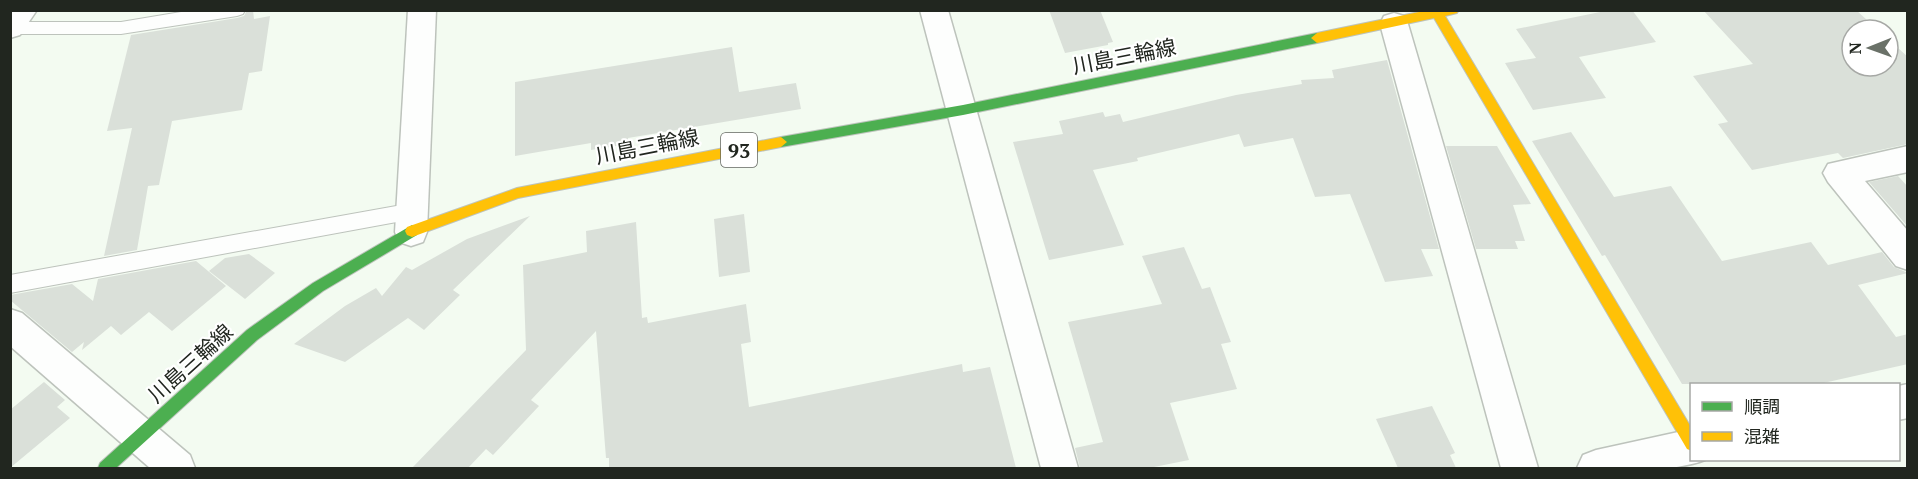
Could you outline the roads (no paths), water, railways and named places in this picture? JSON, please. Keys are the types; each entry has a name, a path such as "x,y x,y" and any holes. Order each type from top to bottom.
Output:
{"main road":[{"name":"川島三輪線","path":"105,468 261,328 412,221 517,193 714,154 963,110 1394,24 1453,10"},
{"path":"1437,13 1690,442"}],"street":[{"path":"10,27 23,10"},
{"path":"412,221 422,10"},
{"path":"934,10 1060,468"},
{"path":"1394,24 1520,468"},
{"path":"1908,159 1839,173 1908,256"},
{"path":"10,324 138,437 177,468"},
{"path":"1596,468 1690,445"}],"lane":[{"path":"10,27 122,28 237,10"},
{"path":"10,284 412,221"}]}
